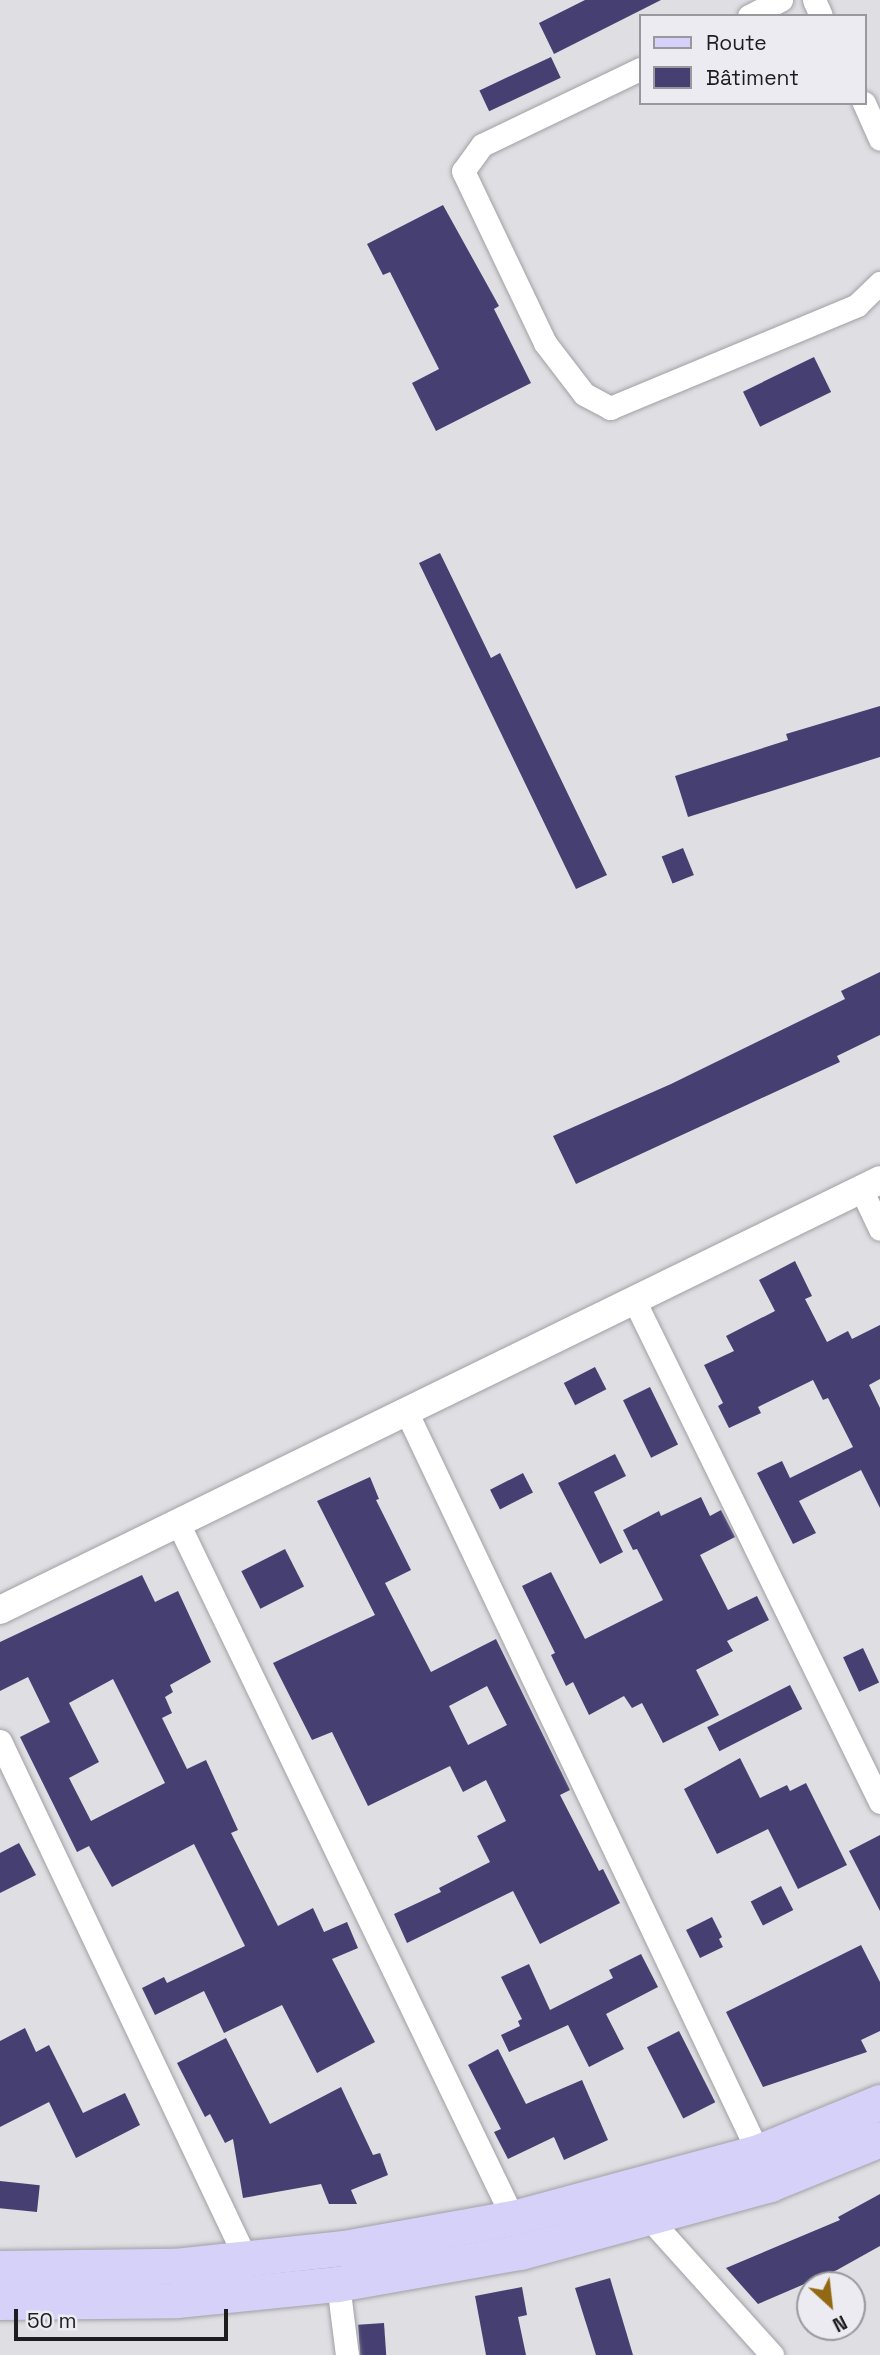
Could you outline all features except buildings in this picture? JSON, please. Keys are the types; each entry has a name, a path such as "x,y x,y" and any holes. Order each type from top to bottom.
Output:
{"main road":[{"path":"0,2268 175,2266 344,2248 513,2218 758,2152 880,2102"},
{"path":"0,2302 177,2300 338,2284 520,2252 783,2180 880,2139"}],"street":[{"path":"753,14 781,0"},
{"path":"638,70 482,145 463,171 545,343 584,394 610,408 857,305 880,283"},
{"path":"865,105 880,139"},
{"path":"0,1610 871,1184 880,1229"},
{"path":"634,1300 880,1802"},
{"path":"406,1411 758,2152"},
{"path":"178,1523 513,2218"},
{"path":"0,1741 246,2259"},
{"path":"647,2216 772,2355"},
{"path":"338,2284 348,2355"}]}
